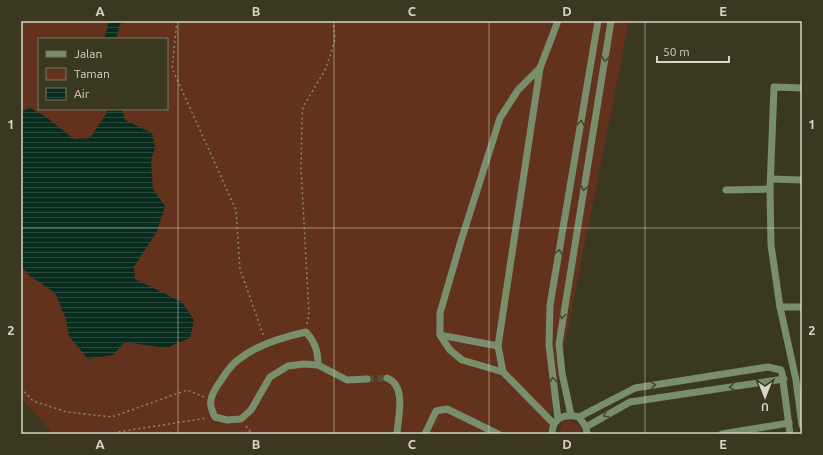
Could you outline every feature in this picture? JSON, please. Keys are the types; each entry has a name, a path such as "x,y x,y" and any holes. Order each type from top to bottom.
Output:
{"street":[{"path":"502,372 498,346 540,68 558,21"},
{"path":"552,434 556,421 549,345 550,304 598,21"},
{"path":"571,415 559,344 612,21"},
{"path":"540,68 518,90 500,118 440,313 440,335 450,350 462,360 502,372 556,421"},
{"path":"802,88 774,88 770,189 771,245 780,307 796,380 802,425"},
{"path":"771,179 802,180"},
{"path":"726,190 770,189"},
{"path":"780,307 802,307"},
{"path":"318,364 318,352 314,340 306,332 266,344 237,360 223,377 210,399 210,408 215,417 228,420 241,419 251,410 270,377 288,366 318,364 347,380 367,379"},
{"path":"440,335 498,346"},
{"path":"556,421 563,416 571,415 579,417 634,388 768,367 781,370 784,379 790,434"},
{"path":"387,378 392,380 396,385 400,397 397,434"},
{"path":"579,417 587,432 630,402 784,379"},
{"path":"428,433 436,411 440,409 447,409 498,434"},
{"path":"722,434 789,423"}],"path":[{"path":"177,21 172,68 236,210 240,270 266,344"},
{"path":"306,332 309,314 301,168 302,116 303,107 325,70 331,53 335,39 333,21"},
{"path":"21,388 33,401 67,412 112,417 187,390 210,399"},
{"path":"114,434 118,432 215,417"},
{"path":"241,419 252,434"}],"green space":[{"path":"21,21 629,21 547,434 53,434 21,397"},
{"path":"569,420 580,424 582,434 559,434 562,423"}],"water":[{"path":"109,21 127,21 120,24 116,38 104,38"},
{"path":"30,108 46,117 74,139 90,138 106,114 107,110 122,110 125,120 152,133 155,147 151,161 153,189 165,206 157,231 134,267 135,279 182,302 194,320 190,338 166,348 125,342 113,355 88,359 69,336 66,319 55,293 30,276 21,266 21,112"}],"tunnel":[{"path":"367,379 387,378"}]}
